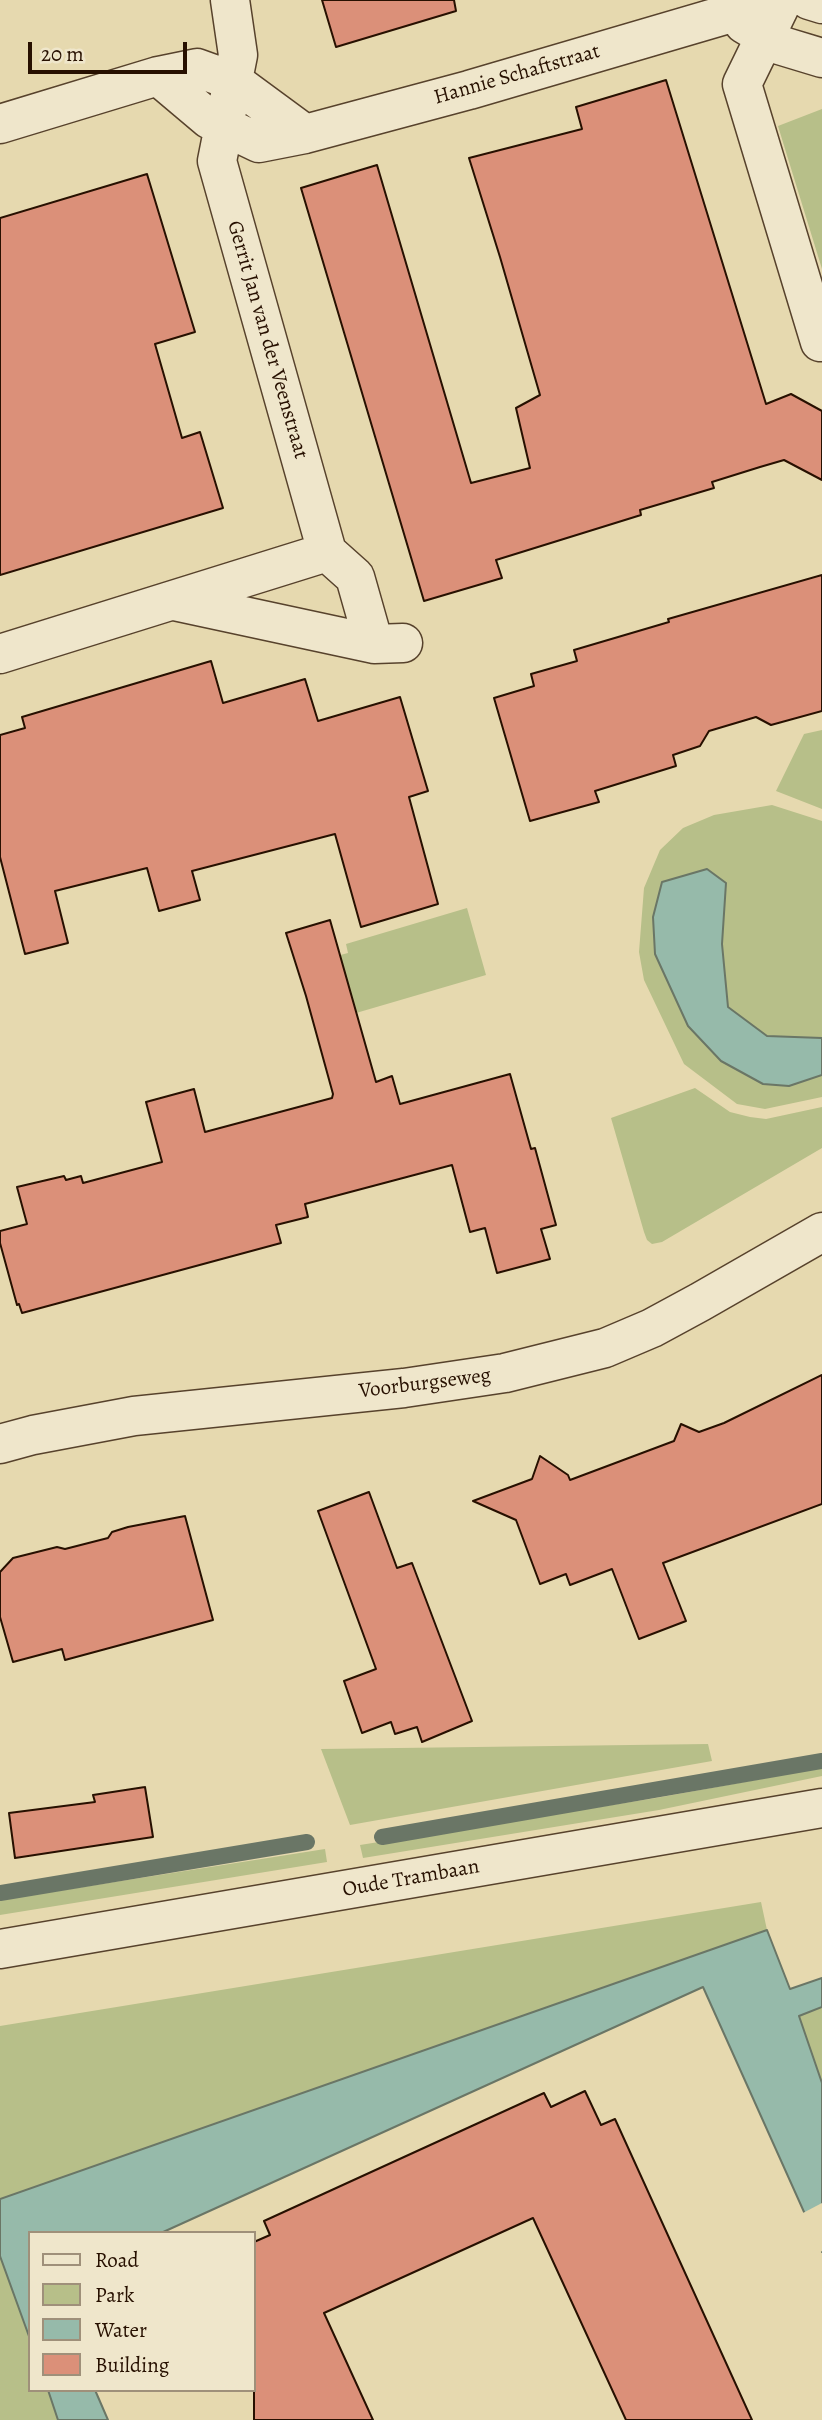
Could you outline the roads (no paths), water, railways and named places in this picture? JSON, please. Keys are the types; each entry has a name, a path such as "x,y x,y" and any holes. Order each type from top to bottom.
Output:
{"street":[{"path":"225,127 238,55 230,0"},
{"path":"783,0 766,18 742,84 820,342"},
{"path":"809,0 822,4"},
{"name":"Hannie Schaftstraat","path":"158,76 209,119 259,143 305,134 469,90 728,14 766,18 779,45 822,58"},
{"path":"0,124 158,76 197,68 233,81 305,134"},
{"name":"Gerrit Jan van der Veenstraat","path":"225,127 217,161 327,552"},
{"path":"0,654 173,600 327,552 355,577 388,643 173,600"},
{"name":"Voorburgseweg","path":"0,1444 134,1416 404,1388 505,1373 605,1348 688,1309 822,1232"},
{"name":"Oude Trambaan","path":"0,1949 822,1808"}],"water":[{"path":"707,869 726,883 722,944 728,1007 767,1036 822,1038 822,1075 789,1086 763,1084 721,1061 688,1026 655,954 653,917 662,882"},
{"path":"767,1930 790,1989 822,1978 822,2007 799,2016 822,2083 822,2252 703,1987 165,2231 28,2231 28,2333 0,2256 0,2199"},
{"path":"49,2392 96,2392 108,2420 58,2420"}],"waterway":[{"path":"382,1837 822,1761"},
{"path":"0,1893 307,1842"}]}
